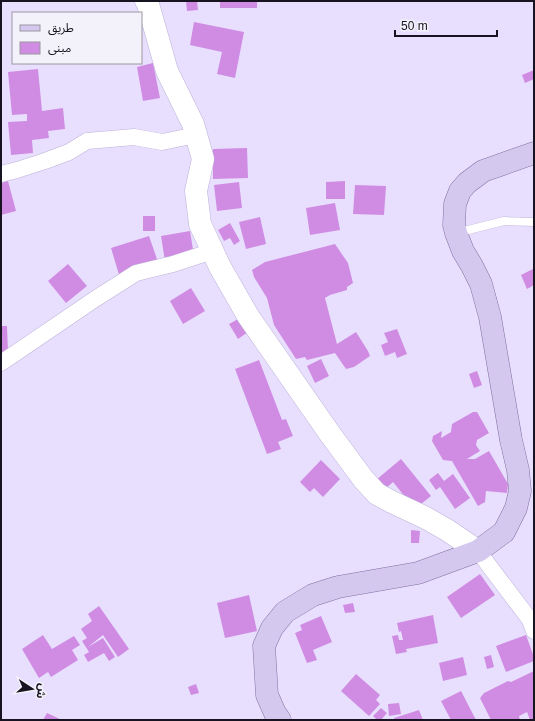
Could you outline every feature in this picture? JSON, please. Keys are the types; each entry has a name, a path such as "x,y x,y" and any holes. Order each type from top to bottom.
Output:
{"main road":[{"path":"280,720 275,713 267,695 264,646 272,628 286,612 313,595 338,587 418,573 478,552 504,532 516,508 520,491 518,470 511,440 490,317 481,284 463,251 456,233 454,225 455,204 460,191 467,183 483,171 534,153"}],"street":[{"path":"146,1 167,71 193,124 203,159 196,191 200,224 220,266 248,316 364,480 377,494 447,530 478,552 530,620 534,631"},
{"path":"1,174 69,152 87,141 134,137 162,142 196,135"},
{"path":"1,363 136,273 173,264 213,251"}],"lane":[{"path":"456,233 504,221 534,222"}],"building":[{"path":"186,1 197,1 198,10 187,11"},
{"path":"220,1 257,1 257,8 220,8"},
{"path":"194,22 244,32 235,78 217,74 222,52 190,45"},
{"path":"153,63 160,98 143,101 137,67"},
{"path":"38,69 42,111 63,108 65,129 48,131 49,138 32,140 33,153 11,155 8,122 27,121 27,114 12,115 8,72"},
{"path":"534,70 534,79 525,83 522,75"},
{"path":"247,148 248,178 213,179 213,149"},
{"path":"8,181 16,211 1,215 1,183"},
{"path":"345,181 345,199 326,199 326,182"},
{"path":"239,182 242,208 217,211 214,185"},
{"path":"355,185 386,186 384,215 353,214"},
{"path":"335,203 340,230 310,235 306,208"},
{"path":"143,216 155,216 155,231 143,231"},
{"path":"260,217 266,244 246,249 239,222"},
{"path":"230,223 240,241 234,245 230,238 224,241 218,230"},
{"path":"190,231 194,256 165,261 161,236"},
{"path":"149,236 159,265 120,278 111,248"},
{"path":"335,244 348,263 353,283 347,287 347,290 325,298 337,344 356,332 370,356 354,367 346,369 335,353 307,360 305,357 296,359 274,325 267,298 254,277 252,270 265,262"},
{"path":"68,264 87,286 66,303 48,281"},
{"path":"533,269 534,285 527,289 521,275"},
{"path":"191,288 205,311 183,324 170,301"},
{"path":"240,318 248,332 238,339 229,324"},
{"path":"1,326 7,326 8,352 1,352"},
{"path":"397,329 407,354 397,358 395,352 385,356 381,345 388,342 384,333"},
{"path":"321,359 329,376 315,383 307,366"},
{"path":"259,360 282,420 286,419 293,436 278,442 281,449 267,454 235,369"},
{"path":"477,371 482,385 474,388 469,374"},
{"path":"473,412 477,412 489,433 477,440 476,445 480,451 467,459 475,459 489,451 508,484 507,493 486,491 485,502 478,506 452,461 443,460 432,441 433,436 442,431 441,438 451,432 452,424"},
{"path":"401,459 431,496 415,509 393,482 384,490 376,480"},
{"path":"321,460 340,479 323,497 314,488 310,492 300,482"},
{"path":"438,473 444,481 453,474 470,498 455,509 440,487 436,490 429,480"},
{"path":"411,530 420,531 419,543 411,543"},
{"path":"480,574 495,595 461,618 447,597"},
{"path":"249,595 257,631 225,638 217,603"},
{"path":"353,603 355,612 345,613 343,605"},
{"path":"99,606 129,649 118,657 103,635 88,647 103,638 115,657 109,661 104,653 88,662 84,655 89,652 82,641 87,638 81,629 92,621 88,614"},
{"path":"433,615 438,643 406,649 407,652 396,654 392,636 398,635 399,640 403,640 397,623"},
{"path":"321,616 332,642 313,650 317,660 307,663 295,633 302,630 300,625"},
{"path":"43,635 52,649 74,636 80,645 72,650 78,660 51,677 48,672 39,678 22,649"},
{"path":"526,635 534,661 506,672 496,646"},
{"path":"491,655 494,667 487,669 484,657"},
{"path":"463,657 467,675 443,681 439,663"},
{"path":"534,671 534,720 530,720 527,712 519,716 520,720 491,720 480,698 484,693 508,681 511,682"},
{"path":"356,674 380,695 376,700 380,704 369,716 341,691"},
{"path":"196,684 199,693 191,695 188,687"},
{"path":"461,691 476,720 451,720 441,701"},
{"path":"399,703 401,714 389,716 388,704"},
{"path":"381,708 387,713 381,720 377,720 373,716"},
{"path":"419,710 423,720 394,720 394,718"},
{"path":"47,713 62,720 43,720"}]}
